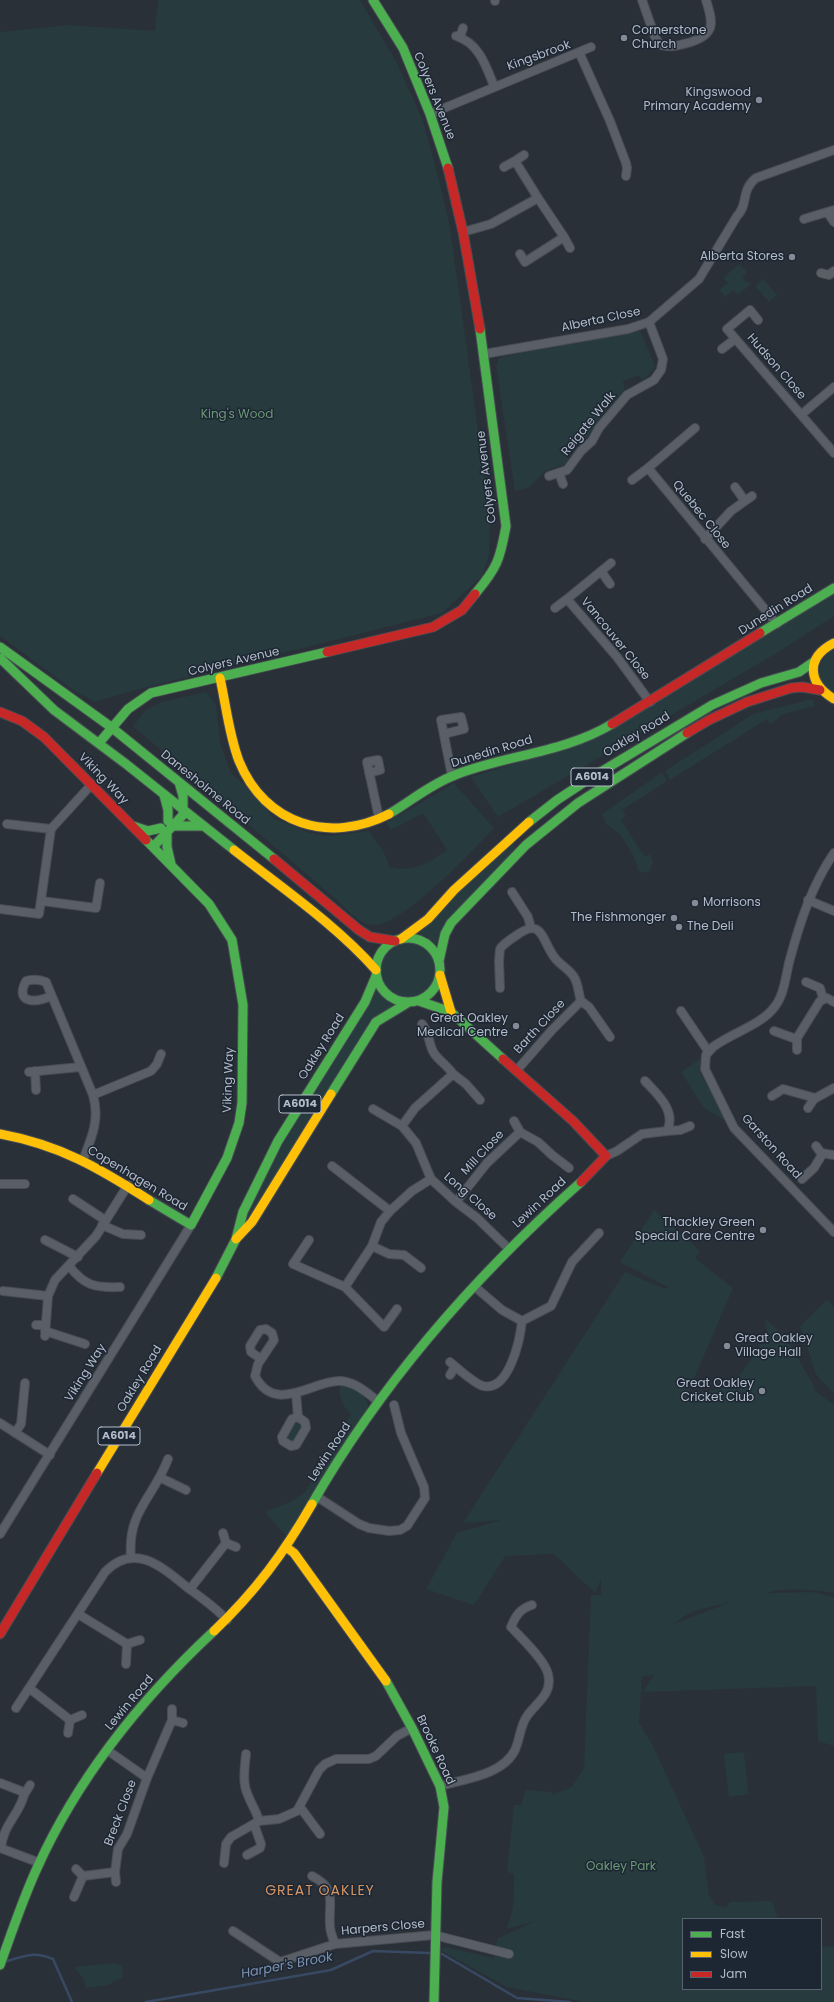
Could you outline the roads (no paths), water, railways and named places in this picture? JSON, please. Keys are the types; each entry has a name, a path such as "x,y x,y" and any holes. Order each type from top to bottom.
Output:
{"street":[{"name":"Colyers Avenue","path":"99,743 111,727 135,701 151,693 433,627 462,610 467,605 494,571 502,550 506,526 484,354 463,232 445,155 430,114 406,61 403,48 373,0"},
{"path":"642,0 660,45 670,47 703,38 710,30 712,22 706,0"},
{"path":"463,28 458,36 467,41 482,56 494,86"},
{"path":"578,52 591,47"},
{"name":"Kingsbrook","path":"430,114 578,52 610,121 626,163 626,176"},
{"name":"Alberta Close","path":"484,354 628,329 649,322 702,276 707,264 737,216 743,210 744,192 749,184 756,178 834,150"},
{"path":"504,167 524,156"},
{"path":"515,161 570,248"},
{"path":"463,232 490,224 538,198"},
{"path":"804,219 830,211 834,222"},
{"path":"520,254 525,262 564,238"},
{"path":"821,273 830,275 834,271"},
{"name":"Hudson Close","path":"758,320 750,310 727,329 776,387 802,414 834,453"},
{"name":"Reigate Walk","path":"549,476 567,470 581,451 592,441 599,428 627,395 654,380 661,370 663,359 649,322"},
{"path":"722,349 735,339"},
{"path":"802,414 834,387"},
{"path":"632,480 695,428"},
{"name":"Quebec Close","path":"648,468 705,539 777,624"},
{"path":"559,473 563,484"},
{"path":"735,487 744,502"},
{"path":"705,539 731,511 752,496"},
{"name":"Vancouver Close","path":"610,563 567,599 618,657 650,702"},
{"path":"601,571 610,584"},
{"name":"Dunedin Road","path":"220,678 231,734 240,761 248,778 269,805 283,814 317,828 332,829 350,827 379,818 452,776 577,741 607,727 834,588"},
{"path":"555,608 567,599"},
{"name":"Oakley Road","path":"398,940 424,923 454,890 511,837 557,800 712,705 761,683 799,672 814,661 825,648 834,643"},
{"name":"Danesholme Road","path":"0,647 111,727 359,930 370,937 398,940"},
{"path":"0,658 54,710 99,743 183,809 359,951 376,973 384,992 391,998 409,1002 419,1001 451,1012 574,1121 606,1156 642,1134 680,1130 690,1126"},
{"path":"814,661 813,671 815,681 820,690 834,699"},
{"name":"Oakley Road","path":"439,961 445,934 451,923 526,845 578,802 709,720 747,702 791,688 802,687 820,690"},
{"name":"Viking Way","path":"0,712 22,721 38,732 209,904 232,940 243,1005 242,1103 239,1123 227,1158 191,1225 0,1534"},
{"path":"444,734 452,776"},
{"path":"369,772 379,818"},
{"path":"150,844 183,815 179,782"},
{"path":"0,909 40,914 51,829 91,785"},
{"path":"164,795 168,810 166,847 171,866"},
{"path":"183,809 194,805 206,804"},
{"path":"7,824 51,829"},
{"path":"132,826 148,830 168,827 204,826"},
{"path":"681,1011 708,1051 716,1044 769,1014 783,992 789,961 808,900 834,853"},
{"path":"42,901 96,908 100,882"},
{"path":"500,988 500,949 522,931 531,928 528,917 512,892"},
{"path":"808,900 834,911"},
{"name":"Barth Close","path":"531,928 537,929 548,944 553,956 575,978 581,1001 589,1007 610,1037"},
{"path":"376,973 381,953 398,940 411,938 424,942 435,952 439,961 440,975 451,1012"},
{"name":"Oakley Road","path":"0,1634 212,1286 236,1239 243,1212 278,1141 365,1002 376,973"},
{"path":"419,1001 433,991 440,975"},
{"path":"806,982 820,988 823,998"},
{"path":"51,996 93,1095 96,1106 95,1128 83,1160"},
{"path":"823,998 827,998 834,1002"},
{"path":"797,1050 796,1039 816,1005 823,998"},
{"name":"Barth Close","path":"517,1070 552,1030 581,1001"},
{"name":"Oakley Road","path":"236,1239 252,1222 376,1022 382,1016 409,1002"},
{"path":"422,1024 428,1032 433,1051 448,1066 453,1074 466,1084 480,1100"},
{"path":"774,1030 796,1039"},
{"name":"Garston Road","path":"708,1051 705,1069 734,1128 834,1232"},
{"path":"93,1095 151,1071 157,1064 161,1054"},
{"path":"36,1090 32,1072 80,1067"},
{"path":"402,1126 420,1104 453,1074"},
{"path":"645,1081 663,1099 670,1120 667,1131"},
{"path":"808,1108 815,1098 834,1088"},
{"path":"772,1096 782,1089 815,1098"},
{"name":"Long Close","path":"373,1109 402,1126 416,1143 431,1179 456,1202 477,1218 508,1249"},
{"path":"514,1121 520,1132"},
{"name":"Mill Close","path":"456,1202 487,1164 520,1132 538,1142 569,1168"},
{"name":"Copenhagen Road","path":"0,1134 21,1137 83,1160 128,1185 191,1225"},
{"path":"816,1146 823,1153 834,1155"},
{"path":"802,1179 814,1168 823,1153"},
{"name":"Lewin Road","path":"2,1961 26,1893 40,1864 72,1804 107,1750 131,1718 171,1673 227,1620 258,1586 286,1546 316,1496 379,1402 424,1344 508,1249 591,1174 606,1156"},
{"path":"332,1166 390,1211"},
{"path":"345,1287 372,1246 381,1222 390,1211 412,1191 431,1179"},
{"path":"0,1184 25,1184"},
{"path":"45,1331 48,1296 55,1280 78,1257 104,1222 128,1185"},
{"path":"73,1199 123,1234 141,1235"},
{"path":"522,1321 551,1306 572,1262 599,1233"},
{"path":"45,1240 78,1257"},
{"path":"309,1240 294,1264 345,1287 384,1327 397,1309"},
{"path":"372,1246 384,1253 404,1255 421,1268"},
{"path":"69,1266 79,1279 86,1283 104,1288 120,1287"},
{"path":"474,1286 502,1310 522,1321"},
{"path":"3,1291 48,1296"},
{"path":"450,1375 453,1365 482,1386 495,1385 502,1379 516,1354 522,1321"},
{"path":"36,1325 45,1331 84,1344"},
{"path":"261,1359 255,1376 261,1385 282,1395 296,1393 333,1382 342,1381 354,1384 379,1402"},
{"path":"15,1433 21,1424 25,1382"},
{"path":"296,1393 298,1417"},
{"path":"316,1496 359,1524 369,1528 389,1531 400,1530 407,1526 425,1498 424,1487 401,1433 394,1405"},
{"path":"0,1434 2,1424 50,1455"},
{"path":"131,1558 130,1535 135,1518 161,1478 168,1459"},
{"path":"161,1478 186,1490"},
{"path":"223,1533 226,1543 236,1548"},
{"path":"190,1589 226,1543"},
{"name":"Brooke Road","path":"286,1546 294,1553 379,1670 412,1728 440,1786 444,1807 436,1882 434,2002"},
{"path":"16,1708 105,1572 116,1563 131,1558 147,1560 160,1565 190,1589 203,1597 227,1620"},
{"path":"440,1786 495,1770 506,1762 514,1751 527,1716 545,1696 549,1680 545,1666 511,1626 515,1616 522,1608 532,1605"},
{"path":"78,1614 127,1644 140,1640"},
{"path":"126,1664 127,1644"},
{"path":"29,1688 70,1720"},
{"name":"Breck Close","path":"116,1882 115,1872 118,1849 126,1834 147,1778 172,1720 172,1709"},
{"path":"70,1720 82,1715"},
{"path":"68,1733 70,1720"},
{"path":"172,1720 183,1723"},
{"path":"224,1863 226,1844 230,1837 256,1823 289,1816 297,1811 319,1770 325,1764 336,1759 369,1759 376,1756 397,1736 412,1728"},
{"name":"Breck Close","path":"107,1750 147,1778"},
{"path":"246,1754 244,1776 245,1788 254,1806 261,1844 260,1848 247,1855"},
{"path":"0,1783 21,1791 24,1795"},
{"path":"30,1785 5,1829 1,1848 40,1864"},
{"path":"300,1807 320,1834"},
{"path":"76,1869 83,1876"},
{"path":"83,1876 115,1872"},
{"path":"74,1897 83,1876"},
{"path":"312,1876 325,1884 329,1892 329,1924 334,1944"},
{"name":"Harpers Close","path":"233,1931 280,1962 334,1944 434,1936 509,1954"}],"waterway":[{"name":"Harper's Brook","path":"146,2002 331,1970 373,1951 429,1953"},
{"name":"Harper's Brook","path":"442,1954 517,1998 570,2002"},
{"name":"Harper's Brook","path":"4,1962 28,1955 40,1955 53,1959 72,2002"}],"place":[{"name":"Cornerstone Church","path":"624,38"},
{"name":"Kingswood Primary Academy","path":"759,100"},
{"name":"Alberta Stores","path":"792,257"},
{"name":"Morrisons","path":"695,903"},
{"name":"The Fishmonger","path":"674,918"},
{"name":"The Deli","path":"679,927"},
{"name":"Great Oakley Medical Centre","path":"516,1026"},
{"name":"Thackley Green Special Care Centre","path":"763,1230"},
{"name":"Great Oakley Village Hall","path":"727,1346"},
{"name":"Great Oakley Cricket Club","path":"762,1391"}],"district":[{"name":"GREAT OAKLEY","path":"320,1891"}],"park label":[{"name":"King's Wood","path":"237,415"},
{"name":"Oakley Park","path":"621,1867"}]}
